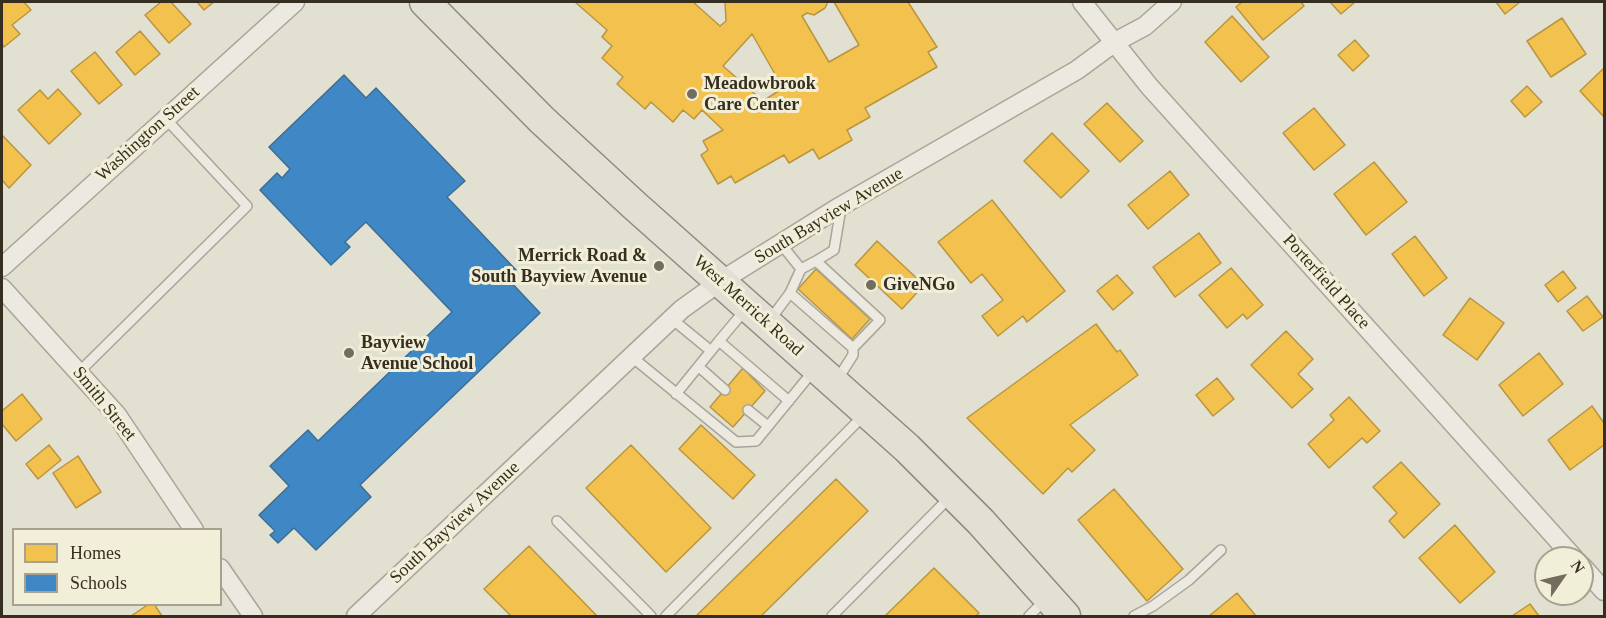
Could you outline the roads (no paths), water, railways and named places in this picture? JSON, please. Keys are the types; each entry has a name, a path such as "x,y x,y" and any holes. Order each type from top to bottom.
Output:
{"main road":[{"name":"West Merrick Road","path":"425,2 542,120 867,411 953,494 981,522 1047,610"}],"street":[{"name":"Washington Street","path":"2,267 295,2"},
{"name":"Porterfield Place","path":"1082,2 1157,95 1563,546"},
{"name":"South Bayview Avenue","path":"356,616 682,309 721,281 841,206 1077,70 1115,42 1145,26 1172,2"},
{"name":"Smith Street","path":"2,288 117,415 193,528"},
{"path":"222,571 253,616"},
{"path":"1594,580 1605,591"}],"lane":[{"path":"79,372 247,206 165,118"},
{"path":"676,394 719,341 790,293 801,269 834,250 841,206"},
{"path":"781,244 801,269"},
{"path":"816,261 832,280 880,320 853,348"},
{"path":"632,357 736,442 756,441 789,401 853,354 853,348 832,325 810,305 790,293"},
{"path":"672,319 711,351"},
{"path":"719,341 789,401"},
{"path":"699,367 725,390"},
{"path":"748,410 768,426"},
{"path":"666,616 867,411"},
{"path":"832,616 953,494"},
{"path":"557,521 651,616"},
{"path":"1134,616 1153,606 1189,580 1221,549"}],"place":[{"name":"Meadowbrook Care Center","path":"692,94"},
{"name":"Merrick Road & South Bayview Avenue","path":"659,266"},
{"name":"GiveNGo","path":"871,285"},
{"name":"Bayview Avenue School","path":"349,353"}]}
